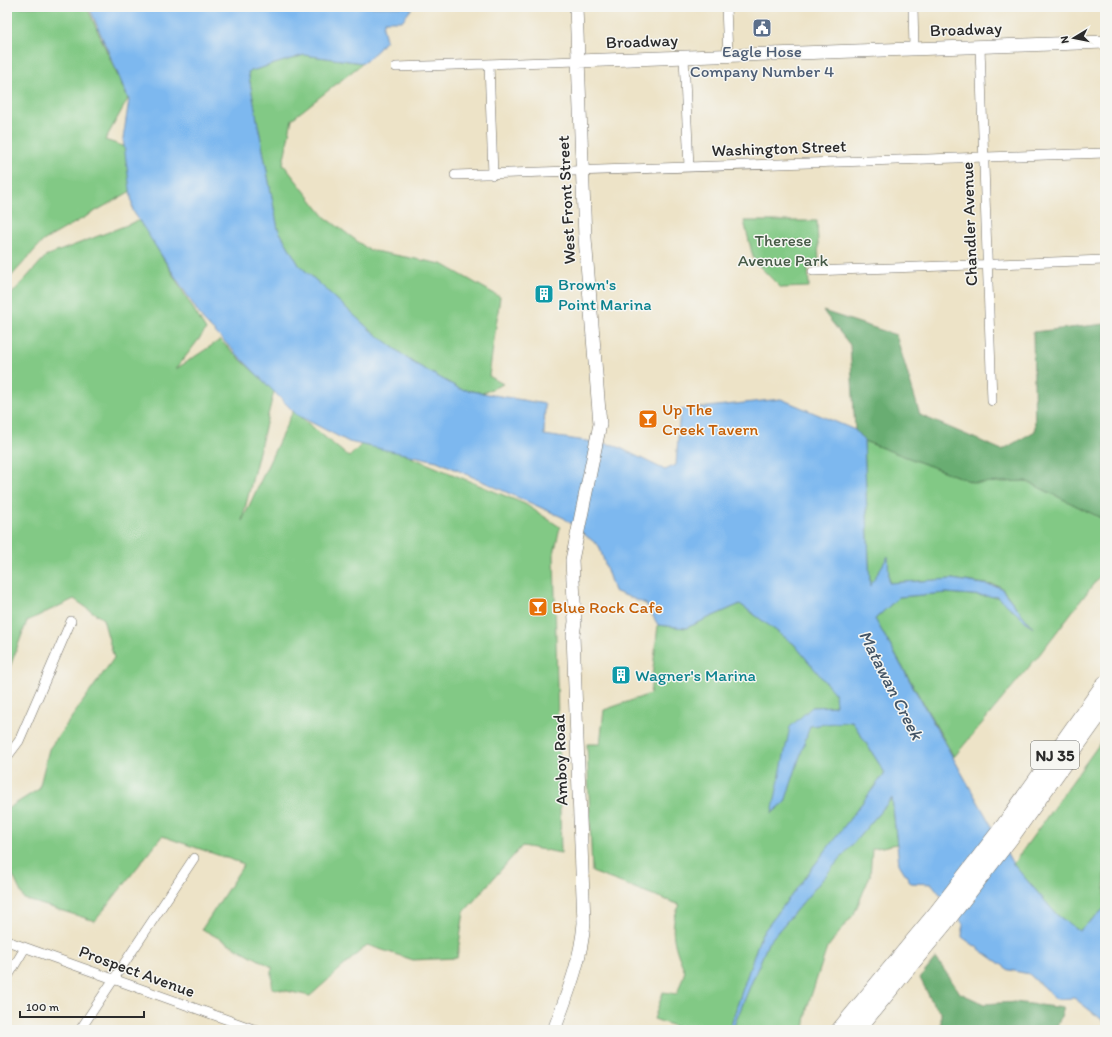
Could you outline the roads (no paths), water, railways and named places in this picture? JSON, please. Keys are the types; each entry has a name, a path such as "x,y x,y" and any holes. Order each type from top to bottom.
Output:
{"highway":[{"name":"NJ 35","path":"1008,830 1105,684"},
{"name":"NJ 35","path":"859,1028 941,917 1105,705"},
{"name":"NJ 35","path":"840,1030 941,917"}],"main road":[{"name":"West Front Street","path":"576,7 585,238 600,418 599,431 588,486"},
{"name":"Broadway","path":"578,61 1105,42"},
{"name":"Amboy Road","path":"554,1030 580,957 584,923 573,635 575,622 572,560 577,531 588,486"}],"street":[{"path":"726,7 728,55"},
{"path":"913,7 914,49"},
{"name":"Chandler Avenue","path":"980,47 992,401"},
{"path":"684,57 689,168"},
{"name":"Broadway","path":"396,67 578,61"},
{"path":"489,64 493,175"},
{"name":"Washington Street","path":"455,175 582,172 1105,153"},
{"path":"813,271 1105,260"},
{"path":"7,757 19,741 71,621"},
{"path":"80,1030 194,858"},
{"name":"Prospect Avenue","path":"7,941 256,1030"},
{"path":"7,978 25,948"}],"water":[{"name":"Matawan Creek","path":"89,7 413,7 402,21 385,21 383,27 386,40 378,50 363,63 304,55 248,72 278,229 299,265 369,329 412,362 460,389 545,404 544,435 614,445 665,470 676,465 680,410 781,399 855,430 864,441 870,586 888,556 889,583 952,579 1000,587 1033,628 998,597 946,593 899,597 875,619 1013,864 1057,915 1079,931 1105,908 1105,1022 1074,998 1056,999 1029,974 1009,970 962,937 963,924 932,884 911,883 899,864 892,798 768,943 732,1030 729,1030 761,935 885,773 852,721 810,726 785,802 772,813 790,727 812,707 836,706 835,694 794,644 740,604 686,628 658,625 646,604 614,591 599,546 564,518 437,461 349,442 297,415 203,320 133,211 123,139 129,100"}],"place":[{"name":"Eagle Hose Company Number 4","path":"762,28"},
{"name":"Brown's Point Marina","path":"544,294"},
{"name":"Up The Creek Tavern","path":"648,419"},
{"name":"Blue Rock Cafe","path":"538,607"},
{"name":"Wagner's Marina","path":"621,675"}],"park label":[{"name":"Therese Avenue Park","path":"783,250"}]}
